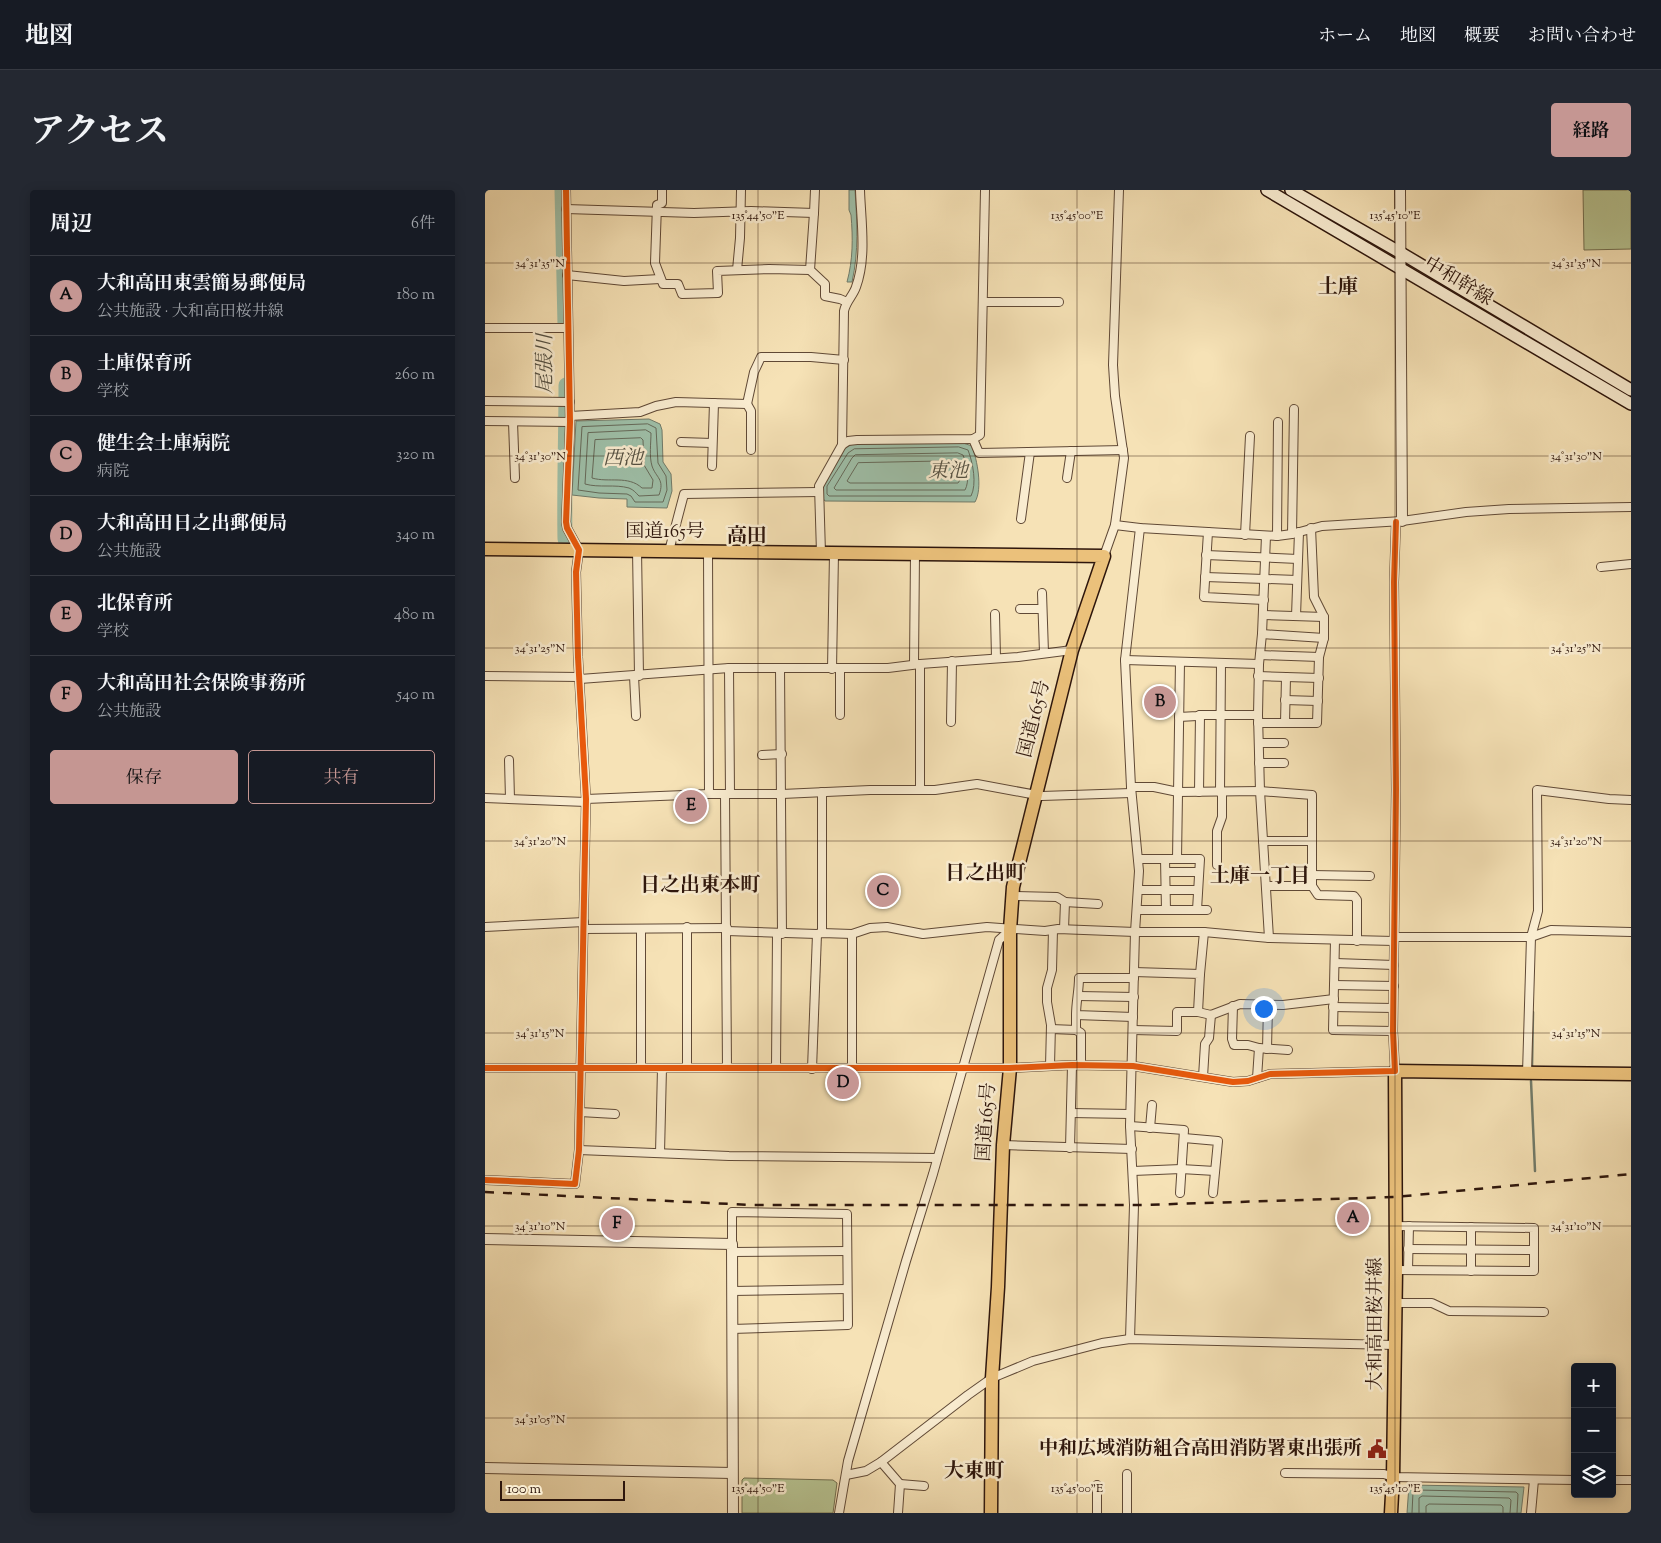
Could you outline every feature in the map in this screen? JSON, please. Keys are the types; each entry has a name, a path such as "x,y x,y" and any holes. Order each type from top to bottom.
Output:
{"main road":[{"name":"中和幹線","path":"1267,190 1631,404"},
{"name":"中和幹線","path":"1291,190 1631,390"},
{"name":"国道165号","path":"485,549 1104,556 1072,650 1013,887 1010,930 1010,1068 1003,1145 992,1378 991,1513"},
{"path":"1395,1071 1631,1074"},
{"name":"大和高田桜井線","path":"1391,1513 1395,1303 1402,1270 1395,1226 1395,1071"}],"street":[{"path":"485,1180 575,1184 579,1150 586,800 576,572 579,550 569,533 567,522 566,190"},
{"path":"662,190 662,203 657,205 655,263 663,284 678,284 682,294 718,293 717,271 810,270 825,284 825,296 840,298 847,302"},
{"path":"737,270 741,190"},
{"path":"810,270 815,190"},
{"path":"840,715 828,553 818,492 821,481 842,445 844,311 856,287 861,261 860,190"},
{"path":"842,445 857,440 973,439 980,435 985,190"},
{"path":"1104,556 1115,525 1123,467 1123,450 1115,396 1113,365 1119,190"},
{"path":"485,1068 851,1069 1010,1068 1081,1065 1133,1066 1233,1082 1248,1081 1270,1074 1395,1071 1393,1008 1397,789 1394,582 1399,522 1400,190"},
{"path":"565,209 700,213 815,213"},
{"path":"567,274 613,280 660,279"},
{"path":"983,302 1059,302"},
{"path":"485,328 566,328"},
{"path":"751,450 751,411 747,404 753,372 761,357 844,360"},
{"path":"485,401 567,402"},
{"path":"485,421 568,421 640,412 676,402 747,404"},
{"path":"712,466 714,403"},
{"path":"1294,409 1296,533 1299,559 1296,616"},
{"path":"513,422 515,478"},
{"path":"1277,536 1278,422"},
{"path":"1245,535 1250,436"},
{"path":"973,439 979,453 1123,450"},
{"path":"681,442 713,443"},
{"path":"1067,478 1071,451"},
{"path":"1021,519 1030,452"},
{"path":"669,550 684,494 818,492"},
{"path":"1115,525 1277,536 1322,526 1399,522 1466,512 1509,509 1631,507"},
{"path":"1130,1339 1134,1205 1130,1114 1138,859 1131,790 1125,660 1140,528"},
{"path":"1179,717 1221,715 1285,723 1317,723 1319,656 1324,638 1324,617 1314,596 1311,528"},
{"path":"1208,532 1204,597 1264,600"},
{"path":"1266,536 1264,600 1258,676 1258,719 1260,791 1269,938"},
{"path":"636,716 637,550"},
{"path":"708,551 709,794"},
{"path":"915,553 920,790"},
{"path":"1206,555 1299,559"},
{"path":"1601,567 1631,564"},
{"path":"1205,577 1297,580"},
{"path":"1042,593 1044,653"},
{"path":"1020,609 1042,609"},
{"path":"995,614 996,658"},
{"path":"1263,615 1324,617"},
{"path":"1262,634 1324,638"},
{"path":"485,676 580,678 636,676 729,668 888,668 1072,650"},
{"path":"1260,655 1319,656"},
{"path":"1125,660 1259,664"},
{"path":"951,722 953,661"},
{"path":"1177,859 1180,662"},
{"path":"1217,865 1217,832 1222,817 1221,663"},
{"path":"727,1068 729,668"},
{"path":"777,1068 782,794 780,668"},
{"path":"1258,676 1319,678"},
{"path":"1285,723 1286,677"},
{"path":"1285,700 1318,701"},
{"path":"1199,792 1200,715"},
{"path":"1259,743 1284,743"},
{"path":"762,755 782,754"},
{"path":"509,760 510,799"},
{"path":"1259,763 1285,763"},
{"path":"485,798 586,800 709,794 935,790 977,784 1036,795 1154,787 1178,792 1260,791 1312,795 1313,886 1318,895 1354,896 1357,900 1357,941"},
{"path":"1527,1073 1531,937 1538,911 1537,790 1631,800"},
{"path":"812,1069 819,933 822,792"},
{"path":"1263,841 1312,841"},
{"path":"1138,859 1200,859 1197,910"},
{"path":"1165,859 1166,910"},
{"path":"1166,872 1199,872"},
{"path":"1313,875 1370,876"},
{"path":"1266,886 1313,886"},
{"path":"1138,890 1198,890"},
{"path":"1013,896 1057,897 1065,902 1098,904"},
{"path":"1065,902 1065,929"},
{"path":"1137,910 1207,910"},
{"path":"485,927 687,927 780,934 853,934 871,928 887,927 923,934 987,927 1010,930 1065,929 1204,932 1269,938 1357,941 1531,937 1551,930 1631,932"},
{"path":"687,927 687,1068"},
{"path":"641,928 641,1068"},
{"path":"839,1513 848,1461 999,940 1010,930"},
{"path":"1051,1066 1051,1029 1047,988 1052,970 1053,930"},
{"path":"1198,1012 1204,932"},
{"path":"851,1069 853,934"},
{"path":"1335,940 1333,1030 1393,1031"},
{"path":"1335,963 1394,964"},
{"path":"1076,1030 1076,1002 1079,996 1079,978 1200,974"},
{"path":"1334,985 1394,986"},
{"path":"1079,996 1133,997"},
{"path":"1133,1030 1177,1030 1177,1012 1198,1012 1211,1015 1240,1004 1268,1006 1334,1003 1393,1008"},
{"path":"1233,1006 1233,1044 1247,1044 1263,1049 1288,1050"},
{"path":"1257,1078 1263,1049 1268,1006"},
{"path":"1076,1015 1133,1017"},
{"path":"1203,1077 1205,1044 1209,1038 1211,1015"},
{"path":"1051,1029 1076,1030 1081,1033 1081,1065"},
{"path":"1070,1148 1072,1065"},
{"path":"660,1153 661,1068"},
{"path":"1150,1128 1152,1105"},
{"path":"579,1112 615,1114"},
{"path":"1071,1113 1130,1114"},
{"path":"1130,1126 1184,1130 1180,1193"},
{"path":"1184,1138 1218,1141 1213,1193"},
{"path":"1003,1145 1132,1149"},
{"path":"579,1150 729,1156 937,1158"},
{"path":"1133,1170 1181,1169 1215,1172"},
{"path":"732,1329 847,1326 847,1214 733,1212 732,1248 732,1291 732,1329 732,1472 733,1513"},
{"path":"1395,1226 1409,1226 1534,1228 1534,1271 1402,1270 1409,1249 1409,1226"},
{"path":"1471,1227 1471,1271"},
{"path":"485,1239 847,1251"},
{"path":"1409,1249 1534,1250"},
{"path":"732,1291 847,1289"},
{"path":"1395,1303 1432,1304 1449,1310 1543,1312"},
{"path":"846,1475 866,1471 881,1462 967,1395 992,1378 1033,1361 1102,1343 1130,1339 1395,1345"},
{"path":"881,1462 900,1484 924,1486"},
{"path":"485,1468 732,1472"},
{"path":"1285,1473 1571,1480"},
{"path":"1127,1474 1127,1513"},
{"path":"1531,1513 1534,1480"},
{"path":"1616,1480 1631,1480"},
{"path":"898,1513 900,1484"},
{"path":"1097,1485 1097,1513"}],"shaded area":[{"path":"1583,190 1631,190 1631,249 1584,250"},
{"path":"744,1478 833,1480 837,1483 833,1513 742,1513 742,1480"}],"water":[{"path":"849,190 855,190 857,225 857,248 852,282 847,282 852,241"},
{"name":"西池","path":"649,419 660,424 662,430 663,462 671,474 672,491 667,508 627,507 627,499 572,495 576,421"},
{"name":"東池","path":"960,442 972,446 976,459 979,489 975,502 825,501 821,496 821,485 844,448 853,444"},
{"path":"1409,1485 1524,1487 1521,1513 1407,1513"}],"waterway":[{"name":"尾張川","path":"562,190 565,325"},
{"name":"尾張川","path":"565,539 566,385"},
{"path":"1532,1067 1533,1012"},
{"path":"1531,1081 1535,1171"}],"railway":[{"path":"485,1192 752,1205 1142,1205 1395,1197 1631,1174"}],"cycle path":[{"path":"485,1180 575,1184 579,1150 586,799 578,657 576,572 579,550 567,528 566,522 570,422 566,190"},
{"path":"485,1068 1010,1068 1072,1065 1133,1066 1233,1082 1248,1081 1270,1074 1395,1071 1393,1031 1396,789 1394,582 1396,522"}],"place":[{"name":"土庫保育所","path":"1160,702"},
{"name":"北保育所","path":"691,806"},
{"name":"健生会土庫病院","path":"883,891"},
{"name":"大和高田日之出郵便局","path":"843,1083"},
{"name":"大和高田東雲簡易郵便局","path":"1353,1218"},
{"name":"大和高田社会保険事務所","path":"617,1224"},
{"name":"中和広域消防組合高田消防署東出張所","path":"1377,1449"}],"district":[{"name":"土庫","path":"1338,288"},
{"name":"高田","path":"747,537"},
{"name":"日之出町","path":"985,874"},
{"name":"土庫一丁目","path":"1260,877"},
{"name":"日之出東本町","path":"700,886"},
{"name":"大東町","path":"974,1472"}]}
